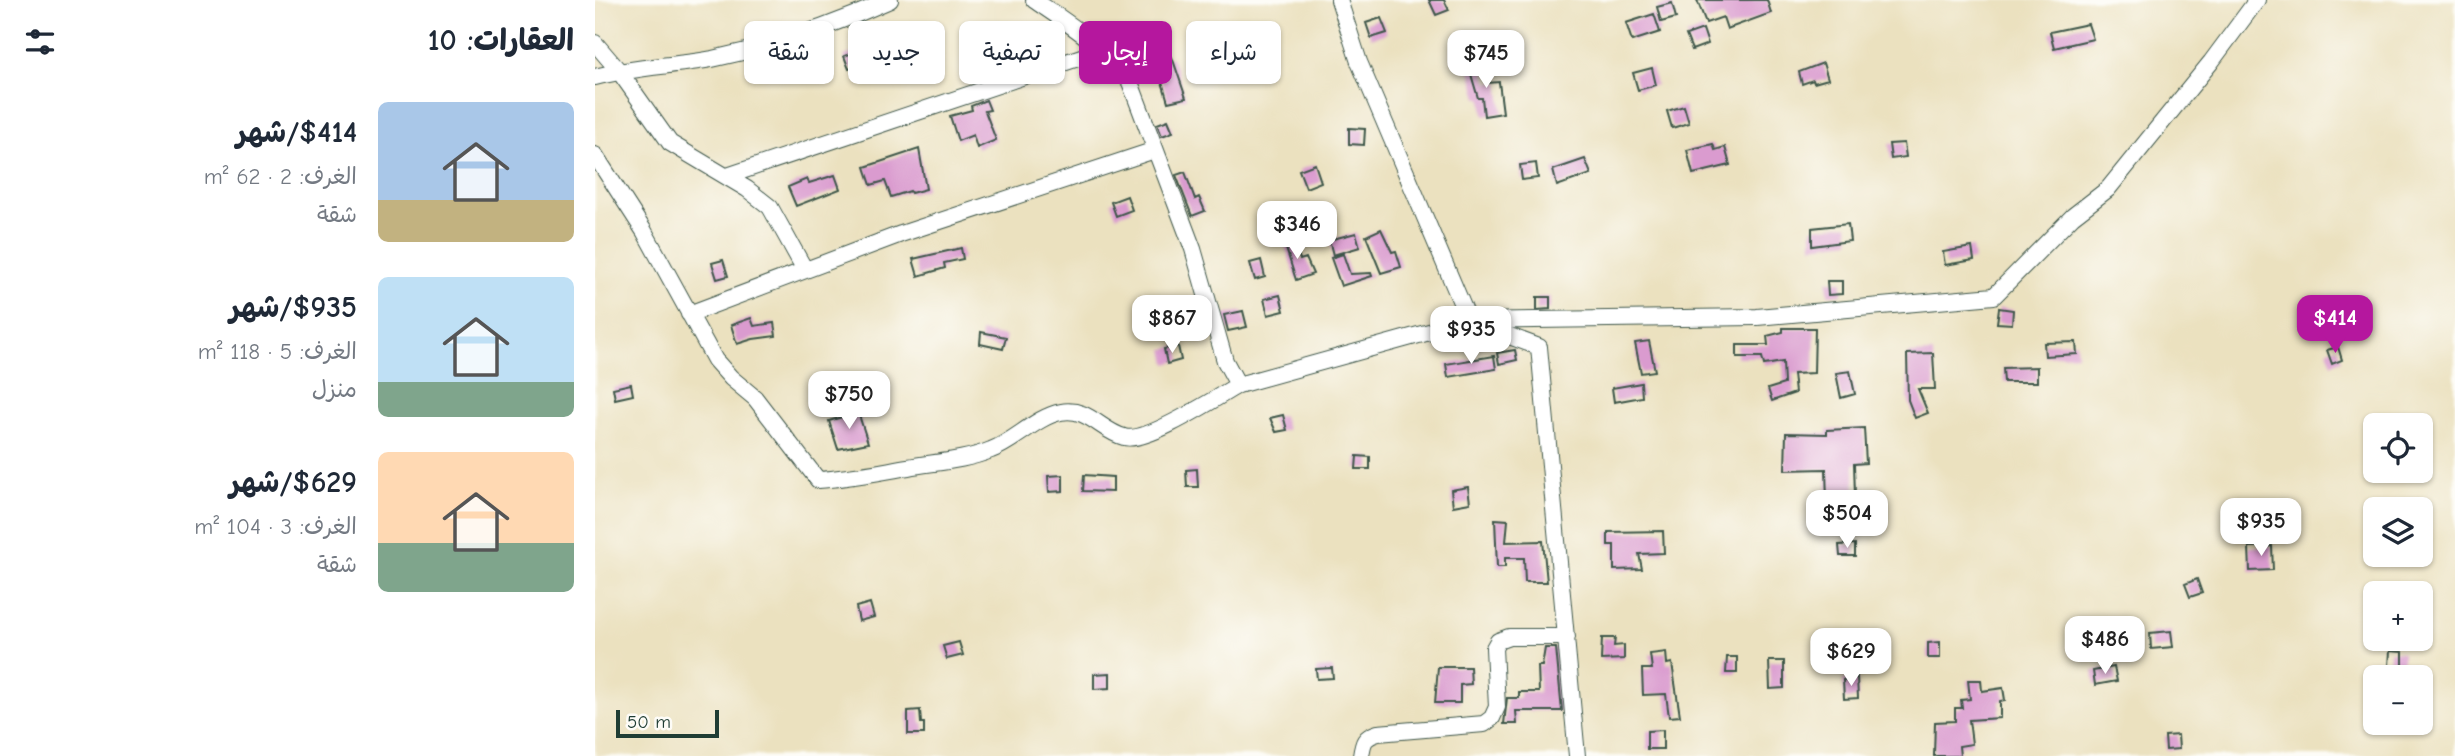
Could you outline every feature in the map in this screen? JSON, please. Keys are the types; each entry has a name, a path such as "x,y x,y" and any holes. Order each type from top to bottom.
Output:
{"street":[{"path":"595,78 619,71 708,60 764,48 833,25 890,0"},
{"path":"1034,0 1079,30"},
{"path":"1339,0 1359,62 1469,321 1539,347 1577,756"},
{"path":"595,155 644,232 715,360 755,398 818,480 853,477 947,463 969,457 992,450 1058,413 1072,411 1083,414 1122,437 1136,439 1154,432 1238,385 1469,321 1757,317 1994,296 2073,216 2108,189 2211,62 2257,0"},
{"path":"595,43 619,71 670,143 727,176 770,206 805,270"},
{"path":"727,176 1079,58"},
{"path":"1131,84 1193,249 1222,352 1238,385"},
{"path":"689,314 901,234 1155,150"},
{"path":"1361,756 1363,741 1367,736 1378,733 1484,724 1492,718 1497,708 1494,648 1498,641 1509,637 1567,637"}],"building":[{"path":"1429,0 1444,0 1449,10 1436,15"},
{"path":"1697,0 1767,0 1771,13 1727,29 1723,17 1706,23"},
{"path":"1672,3 1676,18 1661,22 1657,7"},
{"path":"1654,14 1660,32 1632,41 1626,23"},
{"path":"1381,18 1387,33 1371,38 1366,23"},
{"path":"2088,24 2093,39 2054,48 2050,32"},
{"path":"1703,29 1708,44 1692,50 1686,35"},
{"path":"1172,57 1186,98 1168,102 1163,84 1172,84"},
{"path":"1480,60 1488,83 1499,82 1503,113 1484,116 1482,98 1478,98 1468,64"},
{"path":"1823,63 1828,79 1802,84 1799,72"},
{"path":"1652,68 1656,85 1638,90 1633,73"},
{"path":"986,100 990,110 985,111 996,140 977,148 973,135 958,141 950,116 972,110 971,106"},
{"path":"1684,106 1689,123 1672,128 1667,111"},
{"path":"1168,120 1173,132 1162,136 1157,124"},
{"path":"1349,128 1365,129 1364,145 1349,144"},
{"path":"1904,143 1906,157 1891,159 1889,144"},
{"path":"1713,144 1715,150 1725,147 1730,165 1693,174 1687,150"},
{"path":"919,149 926,189 891,197 885,181 871,185 865,167"},
{"path":"1585,159 1591,174 1557,186 1553,170"},
{"path":"1536,163 1538,178 1522,180 1520,165"},
{"path":"1315,164 1321,182 1306,188 1299,170"},
{"path":"1185,172 1195,199 1199,197 1205,211 1192,216 1176,175"},
{"path":"835,175 840,189 796,206 788,187 807,179 809,183"},
{"path":"1127,196 1132,210 1116,216 1111,202"},
{"path":"1848,224 1850,241 1812,246 1812,228"},
{"path":"1381,229 1392,252 1396,251 1401,267 1381,273 1366,236"},
{"path":"1356,233 1360,247 1333,255 1329,240"},
{"path":"1294,239 1300,260 1306,258 1313,274 1296,280 1284,242"},
{"path":"1972,247 1974,260 1945,265 1943,252"},
{"path":"961,248 963,259 944,263 945,268 918,276 913,259"},
{"path":"1343,254 1350,274 1371,273 1372,276 1341,286 1331,258"},
{"path":"723,260 728,276 717,279 712,263"},
{"path":"1261,260 1265,277 1255,280 1250,263"},
{"path":"1827,281 1842,281 1842,294 1828,295"},
{"path":"1280,295 1284,311 1268,315 1264,299"},
{"path":"1537,297 1550,297 1550,309 1537,310"},
{"path":"1999,308 2013,310 2012,324 1997,323"},
{"path":"1243,311 1247,327 1228,331 1224,315"},
{"path":"751,318 754,326 774,323 776,336 737,344 731,325"},
{"path":"1783,328 1815,328 1814,373 1793,374 1795,393 1772,401 1768,389 1784,384 1783,362 1764,365 1762,357 1737,357 1737,345 1768,345 1767,336 1783,332"},
{"path":"981,332 1006,337 1003,349 980,344"},
{"path":"1649,341 1655,371 1641,373 1635,343"},
{"path":"2076,342 2077,354 2045,356 2044,343"},
{"path":"1178,346 1181,360 1167,364 1164,349"},
{"path":"2338,347 2342,360 2332,364 2327,350"},
{"path":"1515,350 1517,360 1499,364 1497,353"},
{"path":"1933,353 1935,389 1918,389 1928,413 1915,418 1908,400 1907,354"},
{"path":"1494,356 1496,369 1448,377 1446,364"},
{"path":"2037,367 2037,382 2004,382 2003,368"},
{"path":"1850,371 1855,394 1841,398 1836,373"},
{"path":"1641,383 1642,397 1614,402 1612,388"},
{"path":"631,384 633,395 615,399 613,388"},
{"path":"858,412 868,443 838,449 829,421"},
{"path":"1283,415 1287,430 1276,432 1270,418"},
{"path":"1864,428 1866,463 1854,464 1855,495 1837,496 1836,528 1817,527 1816,502 1827,501 1826,469 1785,470 1786,433 1827,434 1827,430"},
{"path":"1357,456 1370,457 1370,469 1356,469"},
{"path":"1197,469 1198,487 1187,487 1186,470"},
{"path":"1063,475 1063,491 1049,492 1048,476"},
{"path":"1084,475 1113,477 1113,492 1083,491"},
{"path":"1468,487 1470,503 1453,506 1451,490"},
{"path":"1863,500 1879,500 1879,515 1862,515"},
{"path":"1495,519 1508,520 1506,542 1543,541 1547,582 1525,582 1524,558 1505,558 1505,567 1497,567"},
{"path":"1663,531 1664,553 1639,554 1642,569 1614,570 1614,545 1608,545 1608,532"},
{"path":"1855,544 1855,556 1840,556 1839,545"},
{"path":"2272,546 2273,570 2250,571 2249,547"},
{"path":"2197,579 2202,593 2190,597 2185,584"},
{"path":"870,603 874,617 859,621 856,607"},
{"path":"2171,631 2173,647 2151,649 2150,633"},
{"path":"1602,638 1615,638 1614,646 1624,645 1624,659 1601,660"},
{"path":"959,642 963,655 947,659 943,646"},
{"path":"1940,642 1940,658 1928,658 1928,643"},
{"path":"1545,648 1556,648 1562,711 1516,711 1517,724 1504,724 1507,698 1519,698 1519,692 1539,692 1538,666 1542,666"},
{"path":"2390,651 2403,652 2403,665 2389,665"},
{"path":"1666,652 1667,664 1672,663 1680,716 1669,717 1666,694 1643,695 1642,669 1652,669 1650,654"},
{"path":"1727,657 1737,657 1737,673 1726,673"},
{"path":"1769,661 1784,661 1784,688 1770,689"},
{"path":"1438,667 1470,667 1471,684 1460,685 1460,703 1435,703"},
{"path":"2114,667 2117,681 2095,685 2093,671"},
{"path":"1332,668 1333,678 1317,679 1316,669"},
{"path":"1110,673 1110,688 1094,689 1094,674"},
{"path":"1857,677 1858,698 1844,699 1843,680"},
{"path":"1968,680 1981,680 1982,691 2003,688 2005,700 2000,701 2000,718 1969,720 1972,744 1959,746 1960,756 1934,756 1935,722 1955,721 1955,708 1962,708 1961,700 1970,699"},
{"path":"920,710 924,734 908,734 908,711"},
{"path":"1663,730 1663,749 1647,749 1647,731"},
{"path":"2178,735 2179,749 2166,750 2165,736"}]}
